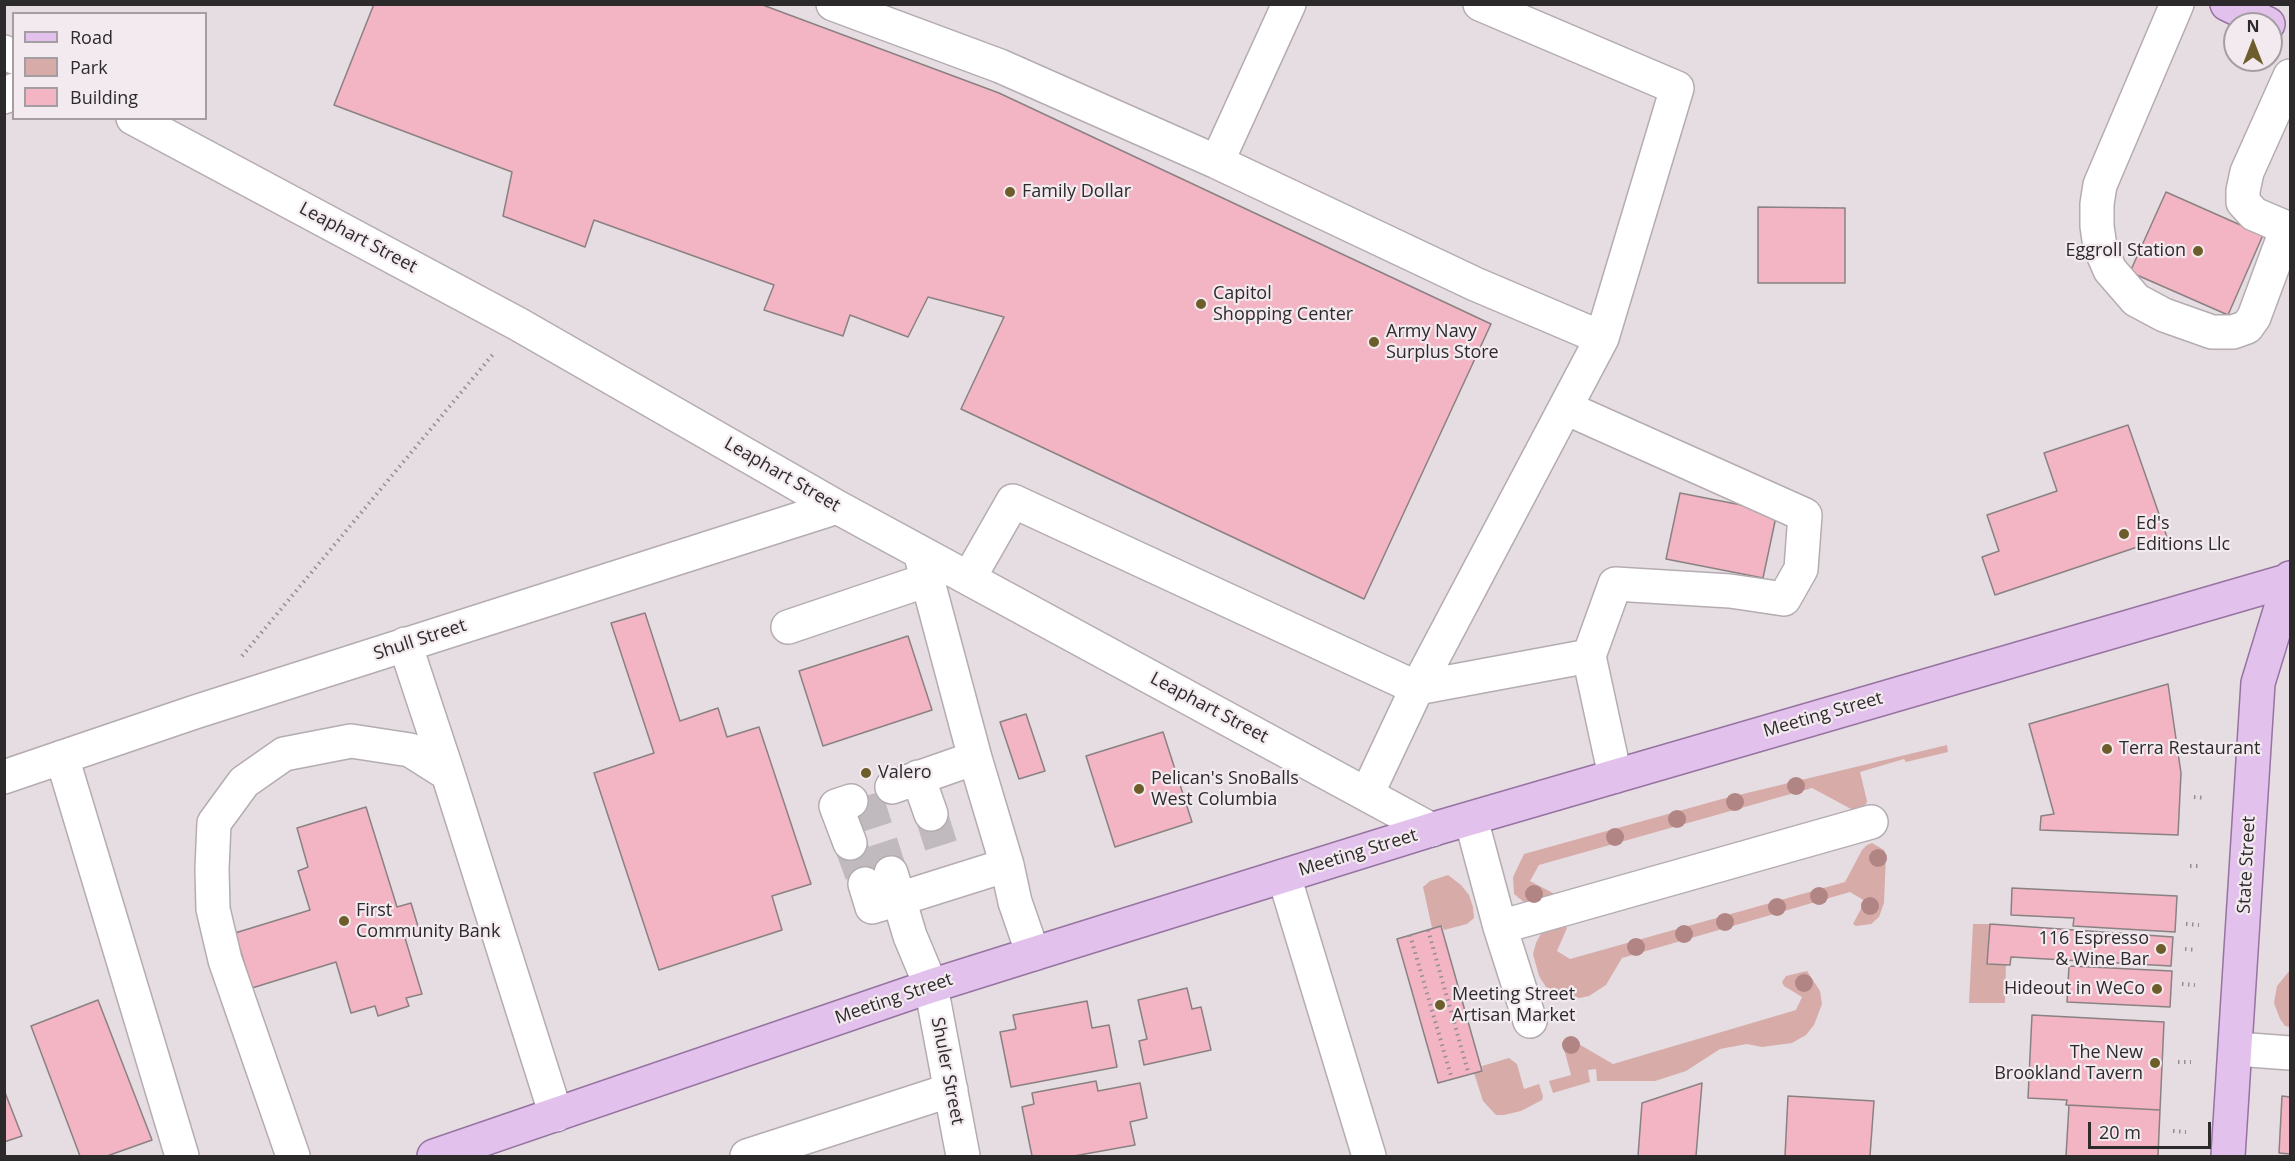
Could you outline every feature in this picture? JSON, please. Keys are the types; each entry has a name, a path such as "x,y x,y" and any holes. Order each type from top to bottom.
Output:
{"main road":[{"path":"2227,4 2243,12"},
{"name":"Meeting Street","path":"434,1156 931,986 1432,830 2290,580"},
{"name":"State Street","path":"2228,1156 2258,683 2290,580"}],"street":[{"path":"833,4 1000,66 1217,162 1475,284 1602,338"},
{"path":"1217,162 1289,4"},
{"path":"1367,795 1417,688 1602,338 1677,88 1480,4"},
{"path":"2177,4 2100,185 2097,226 2100,247 2110,270 2136,300 2164,315 2212,332 2233,332 2247,327 2254,317 2289,229 2254,214 2243,202 2243,191 2247,172 2290,76"},
{"name":"Leaphart Street","path":"137,120 518,324 837,507 924,566 969,578 1432,830"},
{"path":"1566,408 1805,515 1801,569 1784,599 1730,591 1615,584 1589,657 1615,776"},
{"path":"969,578 1013,501 1417,688 1589,657"},
{"name":"Shull Street","path":"4,777 405,644 837,507"},
{"path":"788,627 924,566 975,758 1007,864 1015,902 1033,954"},
{"path":"405,644 556,1115"},
{"path":"293,1156 225,960 213,909 214,823 244,782 284,754 351,741 410,750 448,774"},
{"path":"62,757 182,1156"},
{"path":"931,814 905,782 975,758"},
{"path":"850,843 836,806 851,801"},
{"path":"1471,819 1500,927 1530,1021"},
{"path":"1500,927 1871,822"},
{"name":"Shuler Street","path":"963,1156 931,986 885,885 949,870 1007,864"},
{"path":"1284,876 1369,1156"},
{"path":"2236,1049 2290,1053"},
{"path":"747,1156 951,1090"}],"path":[{"path":"240,657 518,324"},
{"path":"2194,797 2206,798"},
{"path":"2190,866 2202,866"},
{"path":"2186,924 2199,925"},
{"path":"1428,930 1469,1075"},
{"path":"1410,934 1452,1079"},
{"path":"2184,949 2197,950"},
{"path":"2182,984 2195,985"},
{"path":"2178,1062 2191,1062"},
{"path":"2173,1131 2186,1132"}],"green space":[{"path":"1947,745 1948,752 1906,762 1904,759 1860,772 1867,801 1864,809 1853,810 1812,788 1539,865 1530,881 1553,893 1554,896 1530,904 1525,903 1514,894 1513,877 1524,854 1722,799"},
{"path":"1872,843 1884,850 1886,855 1884,903 1879,917 1871,924 1856,926 1853,924 1865,901 1850,892 1622,958 1606,985 1589,996 1580,998 1557,994 1546,987 1539,976 1533,954 1543,930 1563,924 1567,928 1557,951 1570,959 1845,882 1862,850"},
{"path":"1448,875 1469,895 1474,918 1467,924 1444,930 1442,926 1432,928 1423,887 1430,881"},
{"path":"1973,924 1990,924 1987,964 2006,965 2005,1003 1969,1003"},
{"path":"2290,970 2290,1027 2285,1026 2280,1019 2274,1003 2277,986"},
{"path":"1807,971 1820,991 1822,1004 1814,1025 1806,1035 1792,1043 1762,1047 1747,1044 1720,1049 1686,1071 1655,1081 1597,1081 1596,1069 1588,1070 1590,1082 1553,1093 1549,1081 1571,1075 1563,1045 1565,1039 1570,1039 1613,1064 1796,1010 1802,997 1784,986 1782,982 1786,976"},
{"path":"1509,1058 1517,1064 1524,1089 1539,1084 1543,1096 1542,1100 1521,1111 1496,1115 1483,1101 1474,1073 1483,1071 1482,1066"}],"building":[{"name":"Capitol Shopping Center","path":"374,4 760,4 999,93 1491,324 1364,599 961,409 1004,317 928,297 908,337 850,315 843,336 764,310 774,285 594,220 585,247 503,216 512,172 334,105"},
{"path":"2166,192 2263,235 2228,315 2130,272"},
{"path":"1758,207 1845,208 1845,283 1758,283"},
{"path":"2128,425 2167,537 1995,595 1982,557 1999,551 1987,515 2057,491 2044,453"},
{"path":"1680,493 1777,512 1763,578 1666,559"},
{"path":"645,613 680,721 718,708 727,737 759,727 811,884 772,896 782,930 659,970 594,773 654,753 611,623"},
{"path":"908,636 932,710 823,746 799,671"},
{"name":"Terra Restaurant","path":"2168,684 2181,773 2178,835 2040,830 2041,816 2054,814 2029,724"},
{"path":"1026,714 1045,771 1019,779 1000,722"},
{"name":"Pelican's SnoBalls West Columbia","path":"1163,732 1192,822 1115,847 1086,756"},
{"name":"First Community Bank","path":"366,807 397,907 411,903 420,933 405,938 422,994 406,998 409,1006 378,1016 375,1006 351,1013 336,962 252,988 235,933 310,910 298,871 308,867 297,828"},
{"path":"2012,888 2177,896 2175,932 2073,926 2074,918 2011,915"},
{"path":"1990,924 2173,937 2171,966 2011,957 2010,965 1987,964"},
{"name":"Meeting Street Artisan Market","path":"1441,926 1482,1071 1438,1083 1397,939"},
{"path":"2069,966 2172,971 2170,1007 2067,1002"},
{"path":"1187,988 1192,1009 1201,1007 1211,1050 1144,1065 1139,1041 1147,1039 1138,1000"},
{"path":"98,1000 152,1140 107,1156 80,1156 31,1026"},
{"path":"1087,1001 1092,1028 1109,1025 1117,1067 1011,1087 1000,1032 1016,1029 1013,1015"},
{"path":"2032,1015 2164,1022 2160,1110 2066,1105 2067,1100 2028,1098"},
{"path":"1096,1081 1098,1091 1140,1083 1147,1118 1130,1122 1135,1145 1074,1156 1032,1156 1022,1107 1034,1104 1032,1093"},
{"path":"1702,1083 1696,1156 1638,1156 1642,1103"},
{"path":"4,1090 22,1136 4,1142"},
{"path":"1788,1096 1874,1101 1870,1156 1785,1156"},
{"path":"2282,1096 2290,1097 2290,1154 2279,1153"},
{"path":"2069,1105 2160,1110 2158,1156 2066,1156"}],"tunnel":[{"path":"866,796 891,873"},
{"path":"931,814 945,858"},
{"path":"850,843 865,884"}],"place":[{"name":"Family Dollar","path":"1010,192"},
{"name":"Eggroll Station","path":"2198,251"},
{"name":"Capitol Shopping Center","path":"1201,304"},
{"name":"Army Navy Surplus Store","path":"1374,342"},
{"name":"Ed's Editions Llc","path":"2124,534"},
{"name":"Terra Restaurant","path":"2107,749"},
{"name":"Valero","path":"866,773"},
{"name":"Pelican's SnoBalls West Columbia","path":"1139,789"},
{"name":"First Community Bank","path":"344,921"},
{"name":"116 Espresso & Wine Bar","path":"2161,949"},
{"name":"Hideout in WeCo","path":"2157,989"},
{"name":"Meeting Street Artisan Market","path":"1440,1005"},
{"name":"The New Brookland Tavern","path":"2155,1063"}]}
